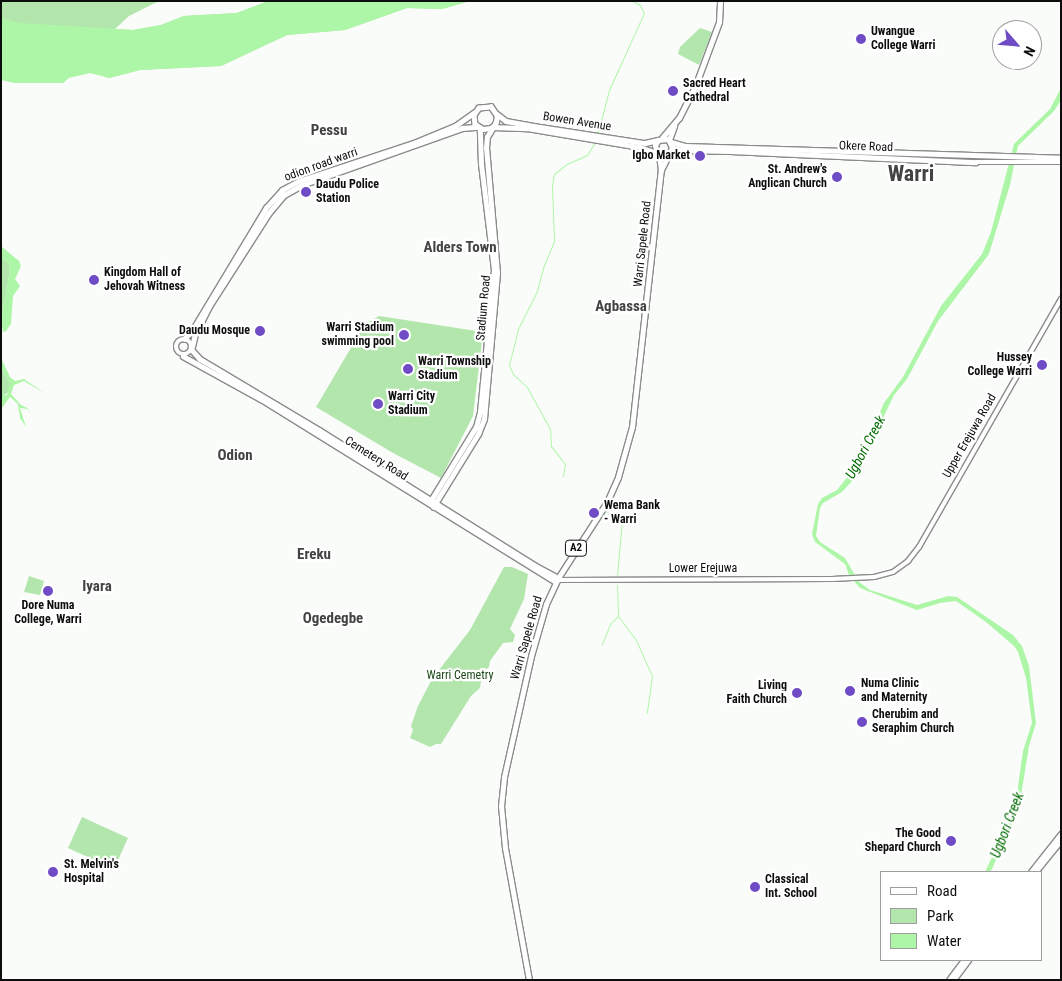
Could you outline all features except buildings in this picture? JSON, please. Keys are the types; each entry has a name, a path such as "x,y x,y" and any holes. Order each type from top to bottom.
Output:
{"highway":[{"path":"658,154 670,153 670,141 660,139"},
{"name":"Warri Sapele Road","path":"529,980 505,848 502,790 506,763 543,612 557,580 608,502 618,478 632,427 661,170 655,146 660,139"},
{"name":"Warri Sapele Road","path":"661,170 670,153"}],"main road":[{"path":"670,141 674,125 696,84 705,62 719,22 720,1"},
{"path":"486,106 496,113 497,119 492,128 479,128 474,119 476,111 486,106"},
{"name":"odion road warri","path":"184,339 195,327 266,208 282,190 299,181 441,132 461,123 476,111"},
{"name":"Bowen Avenue","path":"496,113 506,121 637,142 660,139"},
{"path":"660,139 674,125"},
{"name":"odion road warri","path":"192,348 195,334 208,308 268,214 284,195 302,185 462,128 479,128"},
{"name":"Stadium Road","path":"432,504 476,427 480,412 494,270 481,164 479,128"},
{"name":"Bowen Avenue","path":"492,128 527,128 639,147 658,154"},
{"name":"Stadium Road","path":"432,504 478,434 484,419 497,284 487,167 487,142 492,128"},
{"name":"Okere Road","path":"670,141 686,146 1010,160"},
{"name":"Okere Road","path":"670,153 680,150 1010,160 1061,158"},
{"name":"Okere Road","path":"1017,160 1061,162"},
{"path":"184,339 188,341 192,348 188,354 183,356 177,352 176,347 178,342 184,339"},
{"name":"Cemetery Road","path":"192,348 195,356 432,504"},
{"name":"Cemetery Road","path":"183,356 261,399 557,580"},
{"path":"1032,871 1061,834"},
{"path":"1036,871 1061,840"},
{"path":"949,980 963,961"},
{"path":"953,980 967,961"}],"street":[{"name":"Upper Erejuwa Road","path":"858,579 884,576 900,567 914,555 1061,299"},
{"name":"Lower Erejuwa","path":"557,580 858,579"}],"green space":[{"path":"1,1 159,1 129,16 115,29 133,30 161,25 184,16 237,13 268,1 470,1 442,9 407,8 345,30 287,35 221,66 140,70 109,78 1,35"},
{"path":"700,28 712,32 699,65 678,54 680,47"},
{"path":"1,257 9,264 10,272 1,320"},
{"name":"Warri Township Stadium","path":"379,316 483,332 473,416 441,478 393,453 316,407 365,324"},
{"path":"1,367 10,383 9,392 3,396 1,396"},
{"name":"Warri Cemetry","path":"504,567 512,567 528,574 524,599 510,629 515,635 513,642 503,643 490,661 489,667 482,673 480,688 471,696 441,744 430,747 410,738 413,730 411,726 418,706 432,679 470,630"},
{"path":"29,576 44,581 40,595 24,592"},
{"path":"82,817 128,838 114,869 68,848"}],"water":[{"path":"268,1 470,1 442,9 407,8 345,30 287,35 221,66 140,70 109,78 90,73 69,78 63,83 14,83 1,80 1,18 20,23 133,30 161,25 184,16 237,13"},
{"name":"Ugbori Creek","path":"1061,88 1061,100 1054,111 1018,146 1010,185 989,254 938,321 907,379 894,395 854,479 842,492 823,503 820,508 816,536 820,542 845,558 859,582 870,590 917,605 948,596 957,597 1013,635 1022,646 1029,666 1036,723 1029,746 1019,808 992,869 991,871 985,871 1015,808 1023,751 1032,723 1026,678 1018,652 1014,646 986,622 956,601 940,603 917,610 860,588 849,575 845,564 815,542 812,534 818,504 822,498 837,490 857,463 884,403 903,377 941,306 982,254 991,232 1014,144 1050,109"},
{"path":"1,246 19,261 21,266 15,279 20,286 13,296 11,324 3,332 1,320 10,272 9,264 1,257"},
{"path":"1,358 10,377 15,381 24,379 46,394 24,381 14,385 11,394 21,405 27,408 31,413 27,409 20,408 26,427 20,418 18,404 10,397 2,408 1,427 1,396 7,395 10,383 1,367"}],"waterway":[{"path":"598,132 609,90 644,13 640,5 632,1"},
{"path":"563,476 565,464 551,446 550,429 527,387 513,374 509,365 518,329 537,291 544,265 554,241 552,186 554,174 567,164 587,155 595,142"},
{"path":"607,512 622,520 617,576"},
{"path":"617,585 618,616 636,640 652,676 647,713"},
{"path":"602,644 610,624 617,617"}],"place":[{"name":"Uwangue College Warri","path":"861,39"},
{"name":"Sacred Heart Cathedral","path":"673,91"},
{"name":"Igbo Market","path":"700,156"},
{"name":"St. Andrew's Anglican Church","path":"837,177"},
{"name":"Daudu Police Station","path":"306,192"},
{"name":"Kingdom Hall of Jehovah Witness","path":"94,280"},
{"name":"Daudu Mosque","path":"260,331"},
{"name":"Warri Stadium swimming pool","path":"404,335"},
{"name":"Hussey College Warri","path":"1042,365"},
{"name":"Warri Township Stadium","path":"408,369"},
{"name":"Warri City Stadium","path":"378,404"},
{"name":"Wema Bank - Warri","path":"594,513"},
{"name":"Dore Numa College, Warri","path":"48,591"},
{"name":"Numa Clinic and Maternity","path":"850,691"},
{"name":"Living Faith Church","path":"797,693"},
{"name":"Cherubim and Seraphim Church","path":"862,722"},
{"name":"The Good Shepard Church","path":"951,841"},
{"name":"St. Melvin's Hospital","path":"53,872"},
{"name":"Classical Int. School","path":"755,887"}],"district":[{"name":"Pessu","path":"329,131"},
{"name":"Warri","path":"911,174"},
{"name":"Alders Town","path":"460,248"},
{"name":"Agbassa","path":"621,307"},
{"name":"Odion","path":"235,456"},
{"name":"Ereku","path":"314,555"},
{"name":"Iyara","path":"97,587"},
{"name":"Ogedegbe","path":"333,619"}]}
